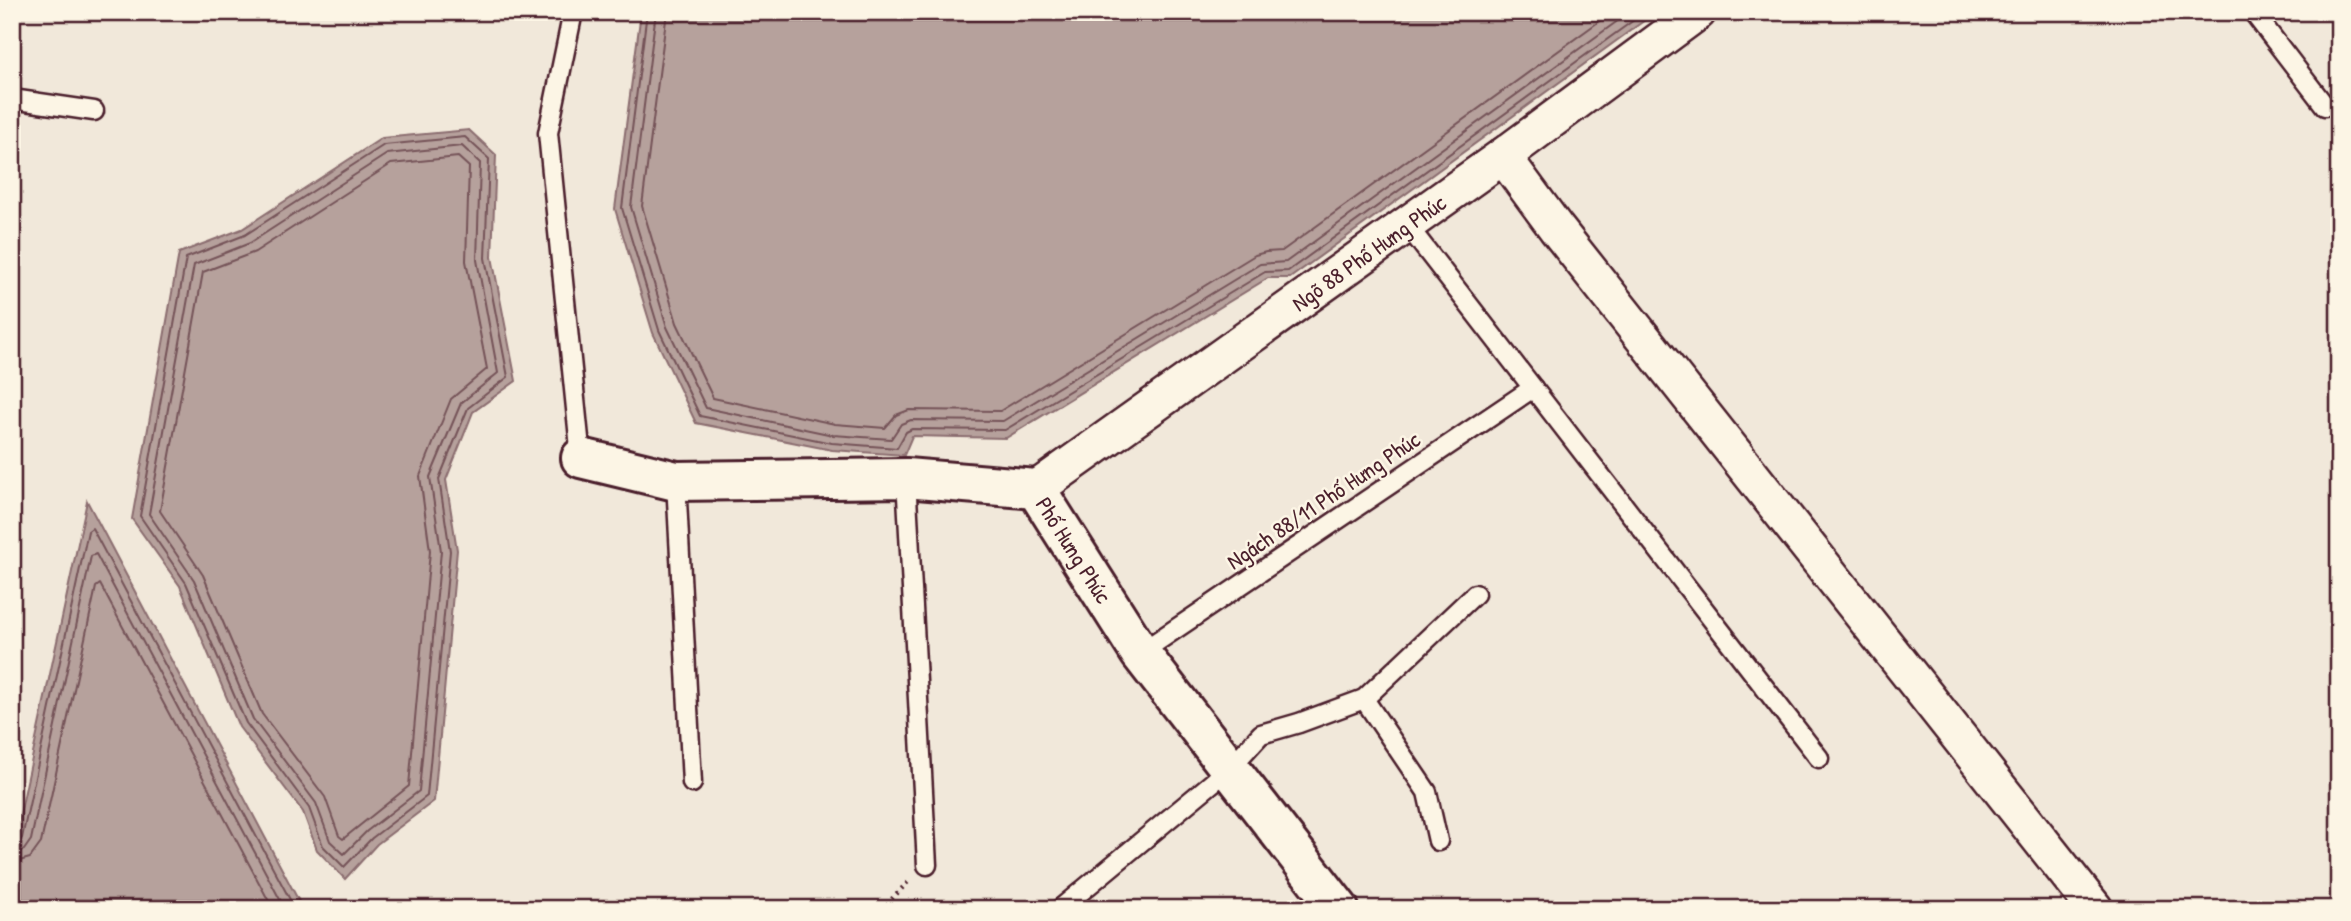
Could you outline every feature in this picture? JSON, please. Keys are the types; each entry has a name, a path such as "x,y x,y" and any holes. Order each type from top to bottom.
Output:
{"street":[{"name":"Ngõ 88 Phố Hưng Phúc","path":"1036,489 1503,156 1698,12"},
{"path":"1503,156 1556,228 2083,905"},
{"name":"Phố Hưng Phúc","path":"581,458 676,481 906,478 1036,489 1140,653 1339,909"}],"lane":[{"path":"573,12 548,133 581,458"},
{"path":"2253,12 2325,106"},
{"path":"12,99 94,111"},
{"path":"1407,225 1819,758"},
{"name":"Ngách 88/11 Phố Hưng Phúc","path":"1140,653 1533,388"},
{"path":"906,478 927,865"},
{"path":"676,481 692,783"},
{"path":"1060,909 1229,769 1261,734 1364,699 1475,594"},
{"path":"1364,699 1427,792 1438,841"}],"path":[{"path":"882,909 927,865"}],"water":[{"path":"641,12 1656,12 1290,278 1268,278 1006,438 912,436 904,455 832,450 696,423 653,333 615,209"},
{"path":"469,130 496,155 492,257 516,381 473,412 446,480 457,550 434,801 377,844 345,879 317,850 303,812 239,727 180,586 132,519 179,253 242,229 382,138"},
{"path":"87,501 303,909 12,909 12,852"}]}
